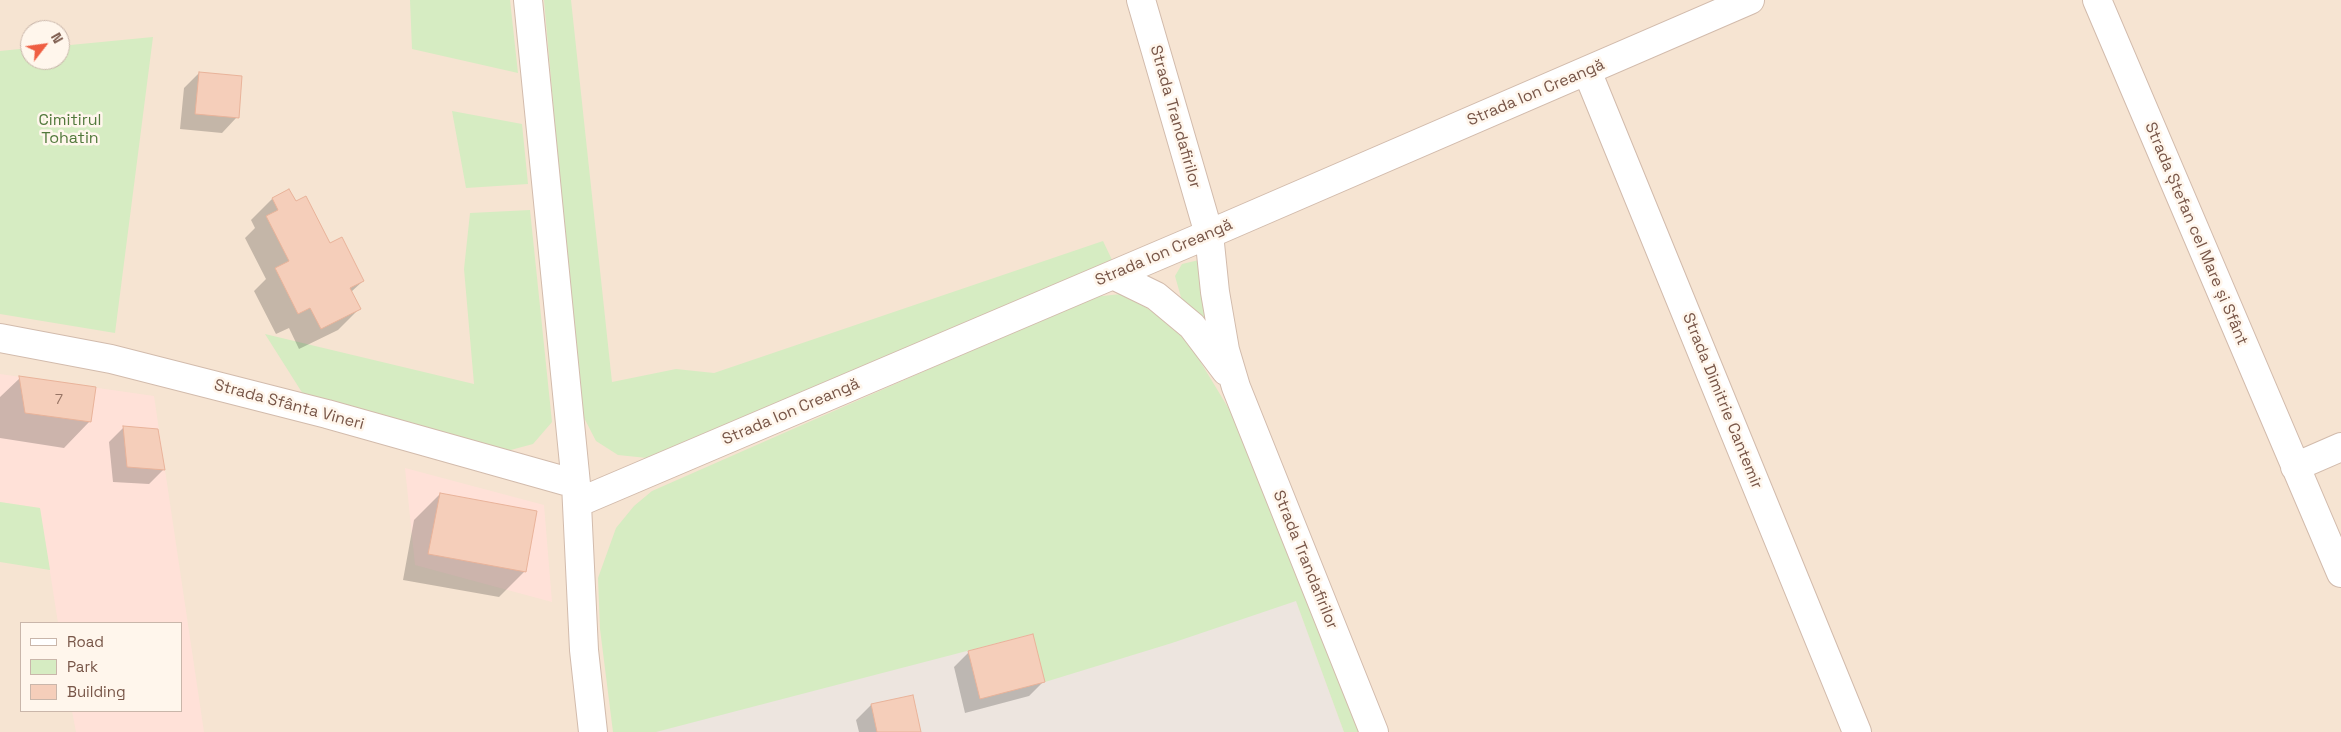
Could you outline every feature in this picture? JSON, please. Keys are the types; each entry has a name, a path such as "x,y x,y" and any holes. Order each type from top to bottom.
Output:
{"street":[{"path":"528,0 576,494 584,650 593,732"},
{"name":"Strada Trandafirilor","path":"1141,0 1209,234 1225,350 1236,387 1374,732"},
{"name":"Strada Ion Creangă","path":"576,494 1113,275 1750,0"},
{"name":"Strada Ștefan cel Mare și Sfânt","path":"2097,0 2341,573"},
{"name":"Strada Dimitrie Cantemir","path":"1587,70 1856,732"},
{"path":"1113,275 1156,296 1192,326 1221,363 1236,387"},
{"name":"Strada Sfânta Vineri","path":"0,338 111,359 327,414 576,494"},
{"path":"2295,467 2341,447"}],"shaded area":[{"path":"0,0 2341,0 2341,732 0,732"},
{"path":"0,374 154,396 204,732 76,732 72,712 182,712 182,622 58,622 40,508 0,502"},
{"path":"405,468 544,505 552,602 415,565"},
{"path":"1283,565 1344,732 649,732"}],"green space":[{"path":"410,0 510,0 518,73 412,49"},
{"path":"544,0 571,0 612,382 676,369 714,373 1103,241 1113,262 647,458 618,455 596,441 580,410"},
{"name":"Cimitirul Tohatin","path":"153,37 115,333 0,314 0,51 20,49 20,70 70,70 70,45"},
{"path":"452,111 522,124 528,184 466,188"},
{"path":"530,210 552,422 533,444 507,451 303,394 265,334 474,384 464,269 470,213"},
{"path":"1199,260 1206,327 1182,301 1175,276 1182,264"},
{"path":"1121,294 1152,311 1189,343 1232,414 1362,732 1344,732 1296,601 1172,643 1045,682 1032,634 656,732 613,732 600,629 598,578 616,528 634,506 652,491 1093,297"},
{"path":"0,502 40,508 50,570 0,562"}],"building":[{"path":"199,72 242,76 239,118 195,114"},
{"path":"289,189 296,201 306,196 330,243 342,237 364,281 350,288 361,309 321,329 310,308 298,314 275,268 289,261 266,216 278,210 272,198"},
{"path":"19,376 96,387 91,422 25,413"},
{"path":"123,426 158,429 165,470 127,467"},
{"path":"440,493 537,511 526,572 428,554"},
{"path":"1033,634 1045,682 980,699 968,651"},
{"path":"913,695 921,732 877,732 871,704"}]}
